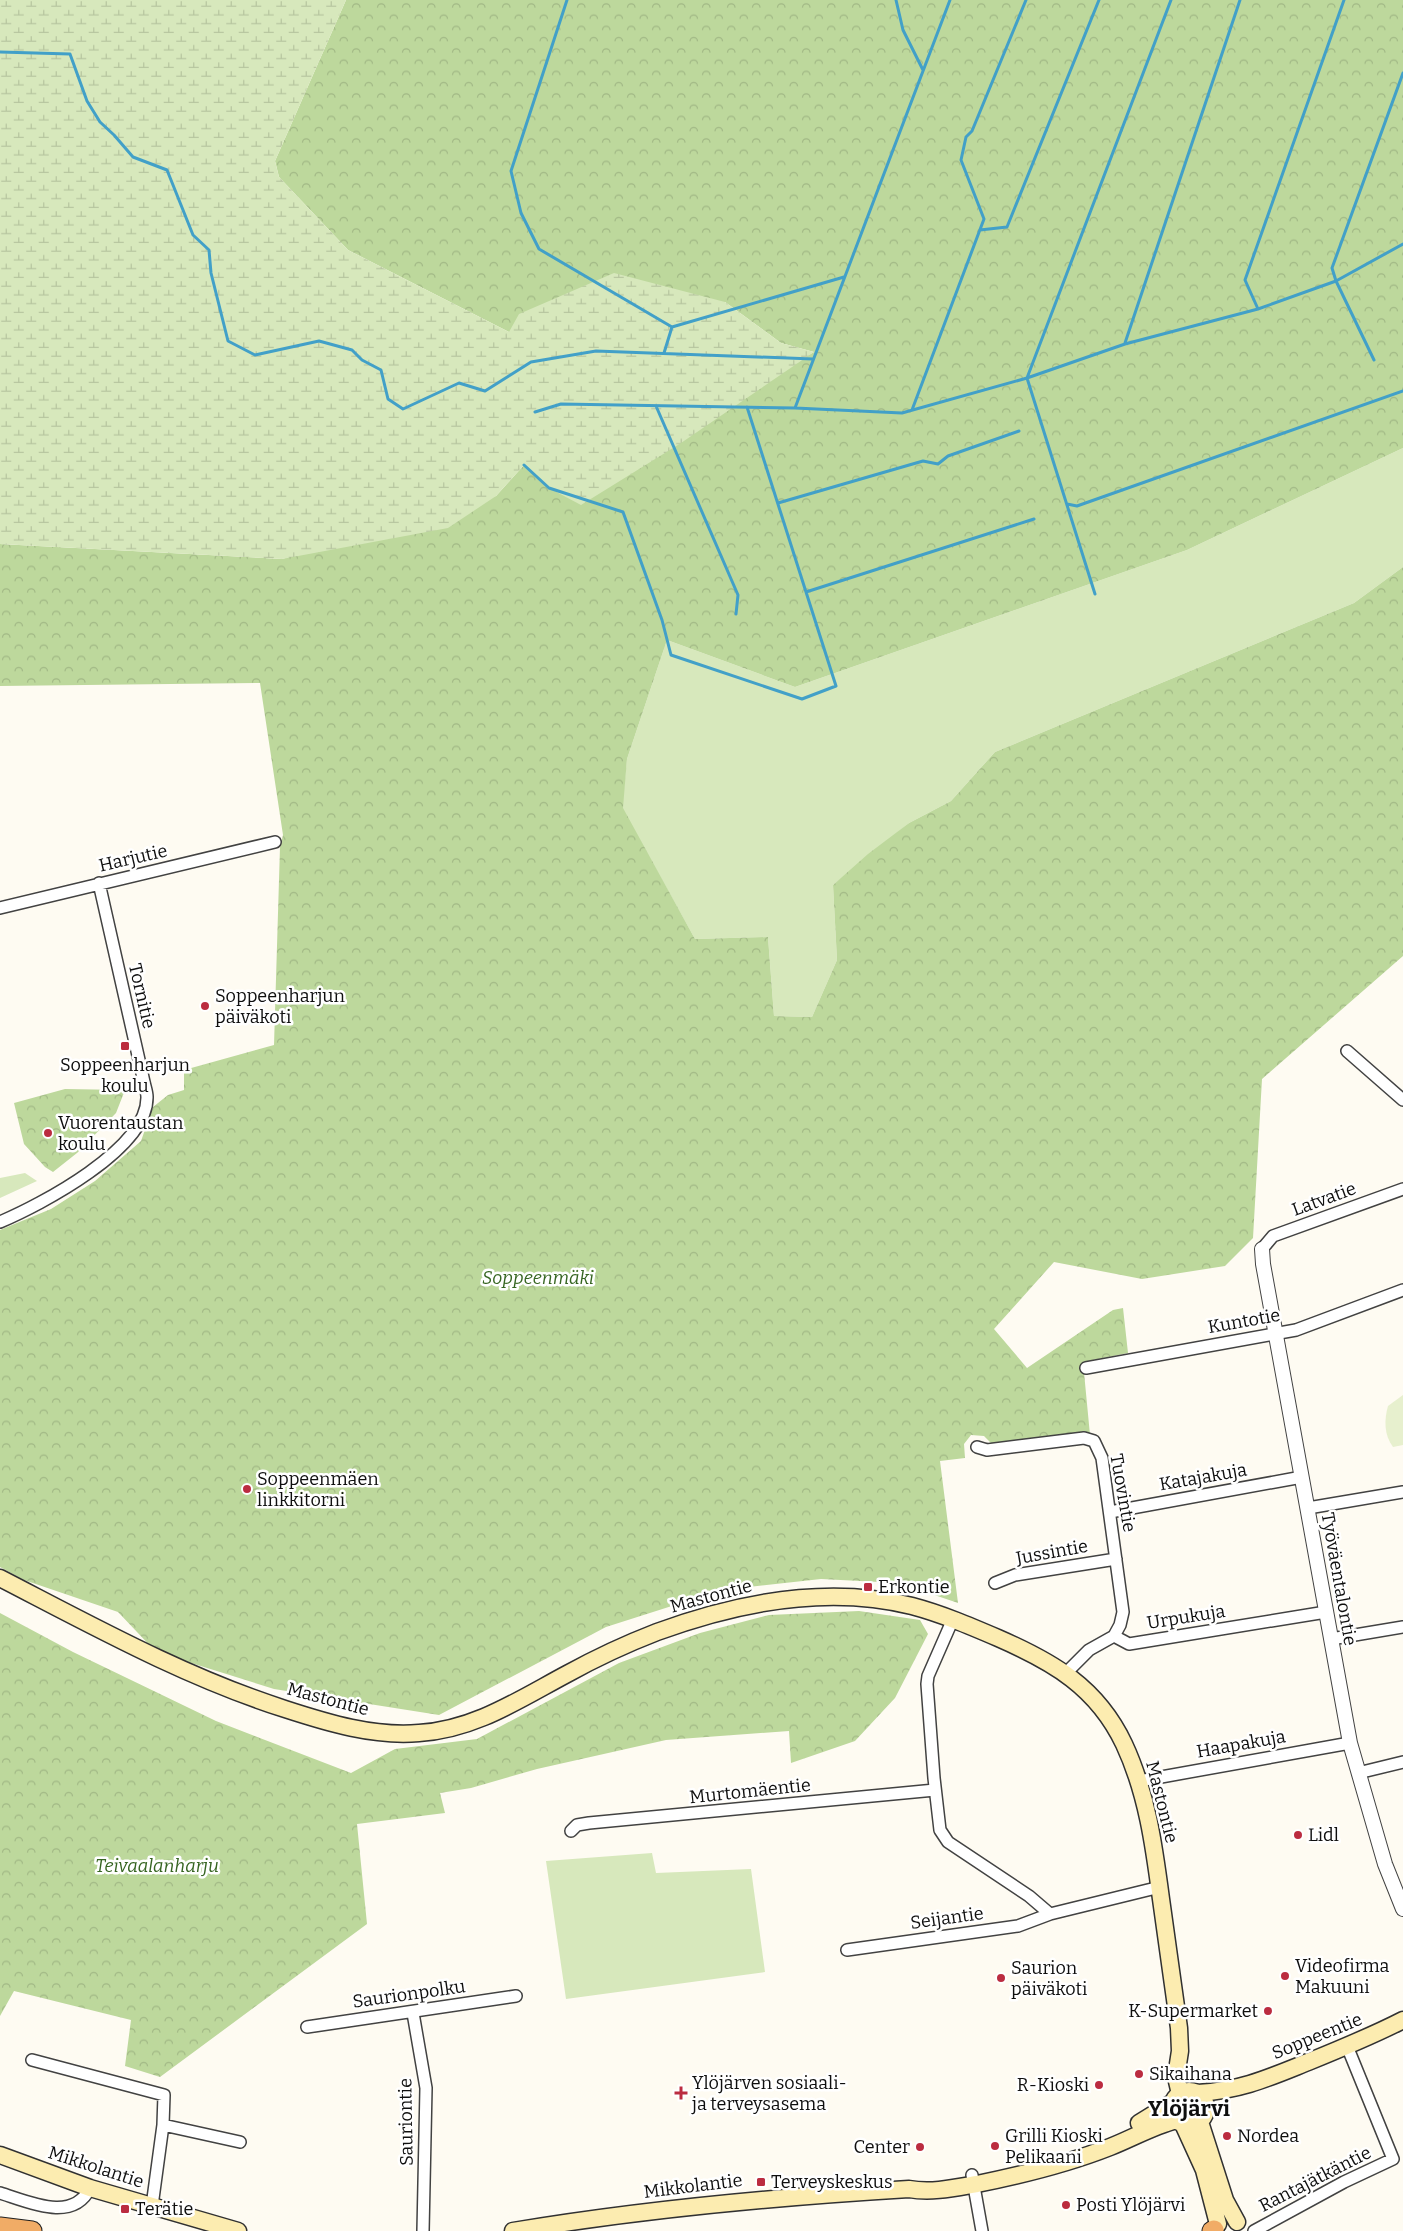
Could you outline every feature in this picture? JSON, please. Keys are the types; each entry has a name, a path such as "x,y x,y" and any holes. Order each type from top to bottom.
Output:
{"highway":[{"path":"0,2227 32,2231"}],"main road":[{"name":"Mastontie","path":"0,1578 142,1651 237,1693 329,1722 372,1731 404,1734 448,1729 476,1721 630,1643 685,1622 740,1608 810,1598 867,1599 912,1606 953,1618 1024,1650 1066,1673 1089,1693 1121,1738 1139,1781 1150,1826 1179,2028 1186,2095"},
{"name":"Soppeentie","path":"1186,2095 1224,2092 1245,2087 1347,2046 1403,2020"},
{"name":"Soppeentie","path":"1203,2117 1245,2087"},
{"path":"1186,2095 1205,2101 1203,2117 1224,2200 1242,2226 1228,2220 1215,2229 1204,2170 1180,2122 1173,2115 1186,2095"},
{"name":"Mikkolantie","path":"973,2180 1079,2148 1148,2119 1186,2095"},
{"path":"1180,2122 1192,2125 1203,2117"},
{"name":"Mikkolantie","path":"513,2231 585,2219 719,2202 909,2188 920,2184 1010,2178 1089,2155 1156,2125 1180,2122"},
{"name":"Mikkolantie","path":"0,2155 90,2188 238,2231"}],"street":[{"name":"Harjutie","path":"0,908 274,842"},
{"name":"Tornitie","path":"0,1222 46,1200 86,1175 120,1146 135,1128 147,1098 99,884"},
{"path":"1347,1051 1403,1100"},
{"name":"Latvatie","path":"1262,1249 1273,1236 1403,1189"},
{"name":"Työväentalontie","path":"1262,1249 1263,1264 1350,1743 1385,1864 1403,1910"},
{"name":"Kuntotie","path":"1086,1368 1296,1330 1403,1290"},
{"name":"Tuovintie","path":"977,1447 987,1450 1084,1438 1094,1441 1102,1458 1123,1612 1120,1625 1114,1636"},
{"name":"Katajakuja","path":"1110,1512 1302,1477"},
{"path":"1308,1508 1403,1492"},
{"name":"Jussintie","path":"996,1583 1015,1575 1116,1559"},
{"name":"Urpukuja","path":"1114,1636 1129,1644 1326,1612"},
{"path":"953,1618 928,1676 927,1684 940,1830 948,1842 1029,1896 1050,1914 1160,1887"},
{"path":"1331,1639 1403,1627"},
{"path":"1066,1673 1089,1650 1114,1636"},
{"name":"Haapakuja","path":"1139,1781 1350,1743"},
{"path":"1358,1773 1403,1762"},
{"name":"Murtomäentie","path":"572,1831 577,1825 589,1823 935,1790"},
{"name":"Seijantie","path":"847,1950 1018,1926 1050,1914"},
{"name":"Saurionpolku","path":"307,2027 516,1996"},
{"name":"Sauriontie","path":"413,2012 426,2088 423,2231"},
{"name":"Rantajätkäntie","path":"1254,2231 1344,2182 1393,2159 1347,2046"},
{"path":"32,2060 164,2094 163,2125 152,2206"},
{"path":"163,2125 240,2142"},
{"path":"973,2180 982,2231"},
{"path":"0,2193 32,2203 61,2208 77,2204 85,2198 90,2188"}],"green space":[{"path":"0,0 346,0 275,161 279,177 348,250 509,332 519,314 614,273 725,302 781,343 814,352 681,443 581,505 549,488 524,465 496,496 448,528 282,559 0,544"},
{"name":"Soppeenmäki","path":"346,0 1403,0 1403,448 1187,550 795,687 667,640 627,759 623,808 695,939 768,937 774,1016 812,1017 837,960 833,885 868,854 909,823 951,801 995,752 1354,603 1403,567 1403,956 1262,1079 1253,1238 1225,1266 1142,1279 1054,1262 994,1329 1027,1368 1113,1310 1123,1308 1128,1353 1083,1362 1090,1435 994,1446 984,1436 971,1435 964,1444 965,1458 940,1461 958,1603 899,1583 821,1579 722,1590 606,1627 439,1715 274,1689 156,1652 118,1612 24,1580 0,1567 0,1230 51,1209 95,1181 141,1141 153,1107 168,1095 184,1090 184,1070 274,1045 280,847 283,835 260,683 0,686 0,544 282,559 496,496 524,465 549,488 814,352 781,343 725,302 509,332 348,250 279,177 275,161"},
{"path":"1403,448 1403,567 1354,603 995,752 951,801 909,823 833,885 837,960 812,1017 774,1016 768,937 695,939 622,808 627,759 667,640 795,687 1187,550"},
{"path":"65,1089 125,1090 116,1113 77,1153 53,1172 45,1167 24,1144 14,1103"},
{"path":"25,1173 37,1181 0,1198 0,1178"},
{"path":"1403,1395 1403,1445 1393,1447 1386,1432 1387,1411 1388,1406"},
{"name":"Teivaalanharju","path":"859,1611 920,1620 928,1634 895,1698 855,1741 791,1763 789,1731 666,1740 537,1769 471,1788 440,1793 445,1813 357,1824 367,1924 160,2077 125,2066 131,2020 14,1991 0,2016 0,1613 73,1652 216,1721 351,1773 395,1749 477,1739 619,1663 700,1633 769,1615"},
{"path":"652,1853 656,1873 751,1869 765,1972 566,1999 546,1861"}],"waterway":[{"path":"567,0 511,171 521,213 539,249 672,327"},
{"path":"896,0 903,30 923,70"},
{"path":"795,408 950,0"},
{"path":"912,410 984,219 961,160 966,137 972,131 1026,0"},
{"path":"980,230 1007,227 1099,0"},
{"path":"1095,594 1027,378 1171,0"},
{"path":"1125,343 1240,0"},
{"path":"1258,309 1245,280 1344,0"},
{"path":"0,52 70,54 87,101 100,122 133,157 167,170 193,235 209,250 211,273 228,341 255,355 319,341 352,350 362,360 381,370 388,399 403,409 459,383 485,391 531,362 596,351 813,359"},
{"path":"1374,360 1336,281 1332,268 1403,73"},
{"path":"535,412 561,404 795,408 902,413 1027,378 1125,344 1258,309 1336,281 1403,244"},
{"path":"664,353 672,327 844,277"},
{"path":"1067,504 1077,506 1403,391"},
{"path":"656,406 738,595 736,614"},
{"path":"524,465 549,488 623,512 662,620 671,655 802,699 836,686 747,407"},
{"path":"778,503 923,461 938,464 948,456 1019,431"},
{"path":"806,592 1034,519"}],"place":[{"name":"Soppeenharjun päiväkoti","path":"205,1006"},
{"name":"Soppeenharjun koulu","path":"125,1046"},
{"name":"Vuorentaustan koulu","path":"48,1133"},
{"name":"Soppeenmäen linkkitorni","path":"247,1489"},
{"name":"Erkontie","path":"868,1587"},
{"name":"Lidl","path":"1298,1835"},
{"name":"Videofirma Makuuni","path":"1285,1976"},
{"name":"Saurion päiväkoti","path":"1001,1978"},
{"name":"K-Supermarket","path":"1268,2011"},
{"name":"Sikaihana","path":"1139,2074"},
{"name":"R-Kioski","path":"1099,2085"},
{"name":"Ylöjärven sosiaali- ja terveysasema","path":"681,2093"},
{"name":"Nordea","path":"1227,2136"},
{"name":"Grilli Kioski Pelikaani","path":"995,2146"},
{"name":"Center","path":"920,2147"},
{"name":"Terveyskeskus","path":"761,2182"},
{"name":"Posti Ylöjärvi","path":"1066,2205"},
{"name":"Terätie","path":"125,2209"}],"district":[{"name":"Ylöjärvi","path":"1189,2108"}]}
